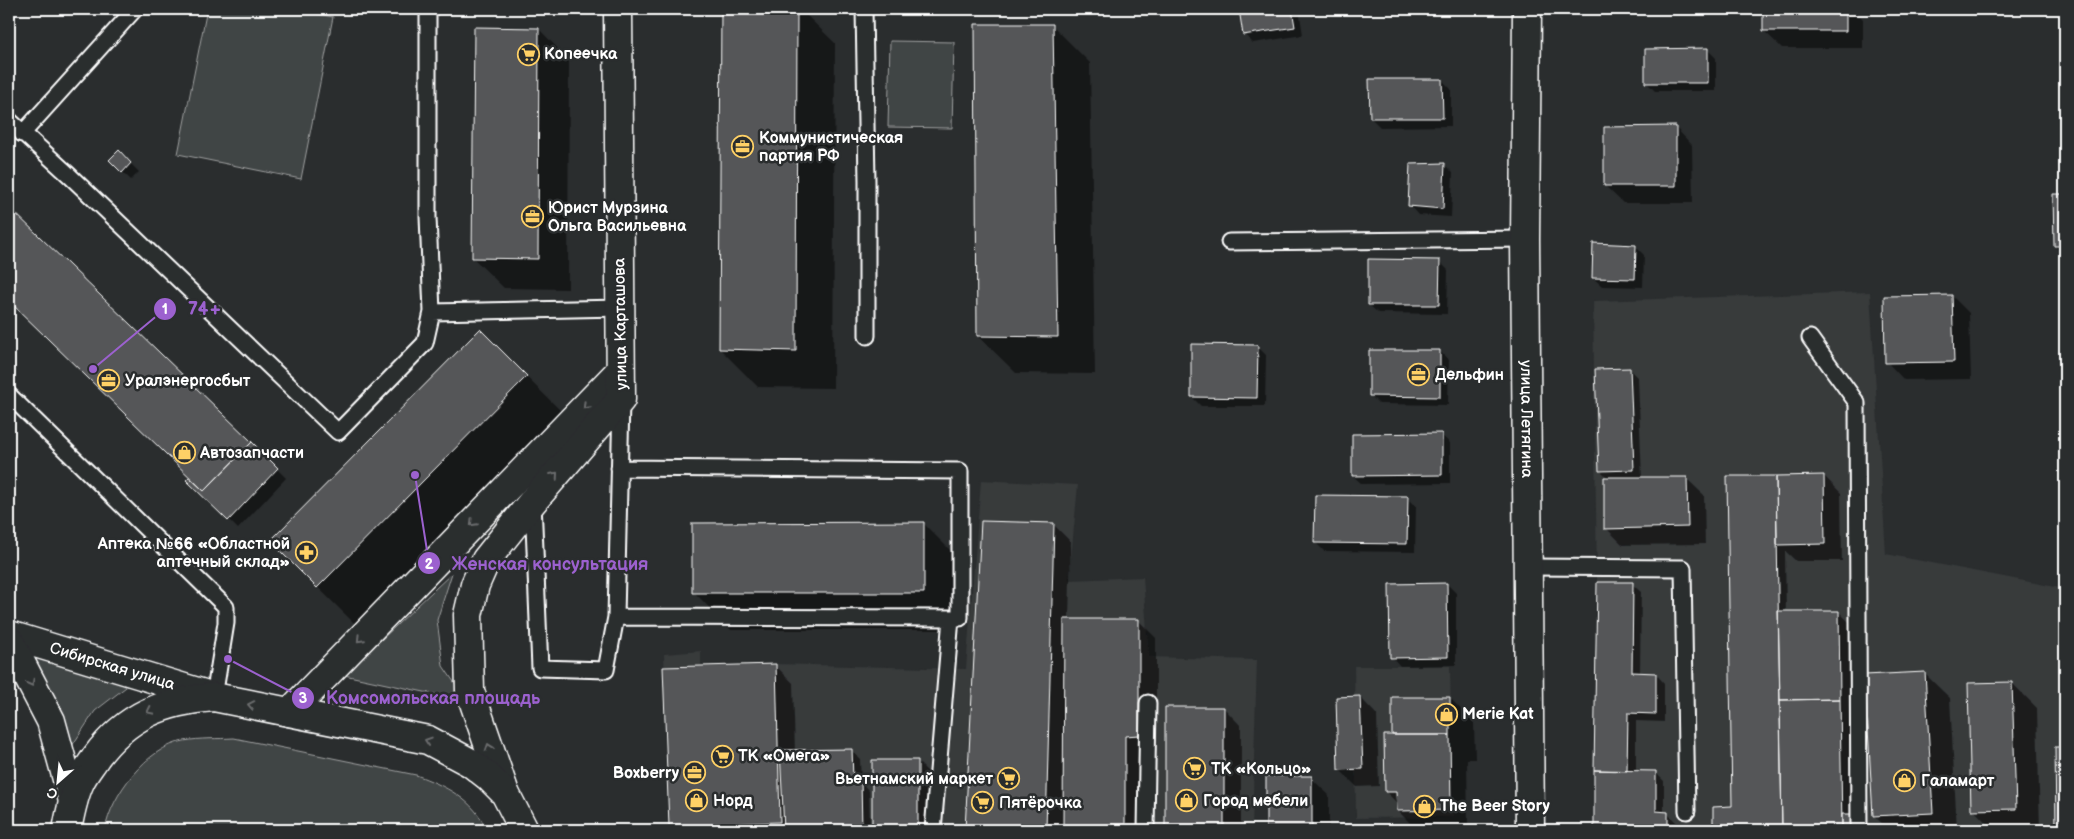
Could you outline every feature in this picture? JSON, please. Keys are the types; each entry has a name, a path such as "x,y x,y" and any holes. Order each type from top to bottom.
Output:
{"street":[{"name":"улица Карташова","path":"618,9 621,399"},
{"name":"улица Летягина","path":"1527,9 1525,239 1530,830"},
{"path":"290,712 620,371"},
{"path":"524,830 505,793 470,692 468,615 475,585 486,560 533,501 621,399"},
{"name":"Сибирская улица","path":"9,635 214,697"},
{"path":"9,640 51,721 73,801"},
{"path":"67,830 73,801 80,781 106,744 122,728 160,706 186,699 214,697 428,740 471,763 546,830"}],"lane":[{"path":"22,134 136,9"},
{"path":"9,120 338,432 425,343 432,312 428,217 428,9"},
{"path":"864,9 867,336"},
{"path":"1229,242 1525,239"},
{"path":"432,312 620,308"},
{"path":"1810,338 1857,404 1859,830"},
{"path":"9,395 226,607 226,623 214,697"},
{"path":"533,501 540,668 606,670 616,616 621,399"},
{"path":"616,616 960,618 960,471 619,468"},
{"path":"1529,567 1683,568 1687,811"},
{"path":"933,830 950,618"},
{"path":"1146,830 1148,703"}],"shaded area":[{"path":"207,9 293,9 333,17 301,179 178,154"},
{"path":"890,41 954,42 952,128 888,127"},
{"path":"1870,292 1886,554 2065,589 2065,830 1594,830 1597,582 1593,301"},
{"path":"981,480 1078,485 1069,580 1143,577 1149,657 1257,660 1252,830 783,830 780,822 669,826 664,654 701,651 701,667 776,664 966,669"},
{"path":"452,573 437,620 443,666 467,701 344,675"},
{"path":"31,655 139,677 95,711 68,752"},
{"path":"1354,666 1450,666 1453,817 1356,818"},
{"path":"234,738 416,775 447,789 467,802 475,810 486,830 105,830 115,802 123,788 144,763 157,753 170,745 184,741"}],"building":[{"path":"721,9 797,9 796,351 719,349"},
{"path":"1239,9 1292,9 1295,27 1243,35"},
{"path":"1763,9 1846,9 1846,31 1763,31"},
{"path":"975,24 1053,24 1058,337 977,336"},
{"path":"474,27 539,28 538,259 472,258"},
{"path":"1708,48 1708,83 1645,83 1645,49"},
{"path":"1369,79 1442,79 1443,118 1370,118"},
{"path":"1676,126 1676,186 1604,186 1604,127"},
{"path":"119,150 131,163 122,173 109,160"},
{"path":"1445,163 1443,209 1408,206 1410,164"},
{"path":"2053,194 2065,194 2065,246 2054,246"},
{"path":"9,207 252,442 204,491 9,301"},
{"path":"1593,243 1636,245 1635,279 1592,278"},
{"path":"1368,259 1440,260 1439,305 1368,305"},
{"path":"1952,295 1954,362 1885,363 1884,296"},
{"path":"480,329 527,376 317,588 270,541"},
{"path":"1191,344 1258,345 1257,398 1191,397"},
{"path":"1369,350 1440,350 1440,397 1369,396"},
{"path":"1630,368 1634,470 1599,471 1595,369"},
{"path":"1442,433 1442,475 1352,476 1352,434"},
{"path":"252,442 278,468 228,521 186,480 189,477 204,491"},
{"path":"1824,475 1825,544 1777,545 1776,476"},
{"path":"1727,476 1776,476 1782,830 1713,830 1713,807 1732,806"},
{"path":"1604,477 1687,477 1688,527 1604,529"},
{"path":"1315,495 1408,496 1407,544 1314,543"},
{"path":"981,521 1054,523 1046,830 965,830"},
{"path":"924,522 924,593 692,593 692,523"},
{"path":"1597,582 1633,582 1632,672 1656,673 1656,714 1628,713 1627,771 1594,770"},
{"path":"1447,583 1448,657 1390,658 1389,584"},
{"path":"1778,611 1839,611 1840,699 1780,700"},
{"path":"1064,619 1139,619 1139,735 1125,736 1125,830 1063,830"},
{"name":"ТК «Омега»","path":"776,664 780,822 669,826 663,667"},
{"path":"1925,672 1933,813 1873,816 1865,675"},
{"path":"2012,682 2016,809 1971,810 1968,683"},
{"path":"1360,696 1363,769 1338,770 1336,697"},
{"path":"1392,697 1450,697 1450,735 1392,735"},
{"path":"1840,699 1842,830 1782,830 1780,700"},
{"name":"ТК «Кольцо»","path":"1165,707 1224,707 1224,830 1165,830"},
{"path":"1384,735 1450,735 1451,810 1397,811 1396,792 1385,792"},
{"path":"2055,747 2065,747 2065,830 2056,830"},
{"path":"852,749 853,781 861,781 862,830 784,830 780,750"},
{"path":"872,760 918,760 918,830 872,830"},
{"path":"1594,770 1656,771 1656,811 1668,812 1668,830 1594,830"},
{"path":"1266,776 1312,776 1312,830 1266,830"},
{"path":"1842,814 1851,814 1851,830 1842,830"}],"place":[{"name":"Копеечка","path":"528,54"},
{"name":"Коммунистическая партия РФ","path":"743,147"},
{"name":"Юрист Мурзина Ольга Васильевна","path":"532,217"},
{"name":"74+","path":"93,369"},
{"name":"Дельфин","path":"1419,375"},
{"name":"Уралэнергосбыт","path":"109,381"},
{"name":"Автозапчасти","path":"184,453"},
{"name":"Женская консультация","path":"415,475"},
{"name":"Аптека №66 «Областной аптечный склад»","path":"306,553"},
{"name":"Комсомольская площадь","path":"228,659"},
{"name":"Merie Kat","path":"1446,714"},
{"name":"ТК «Омега»","path":"722,756"},
{"name":"ТК «Кольцо»","path":"1195,769"},
{"name":"Boxberry","path":"695,773"},
{"name":"Вьетнамский маркет","path":"1009,779"},
{"name":"Галамарт","path":"1905,781"},
{"name":"Норд","path":"697,801"},
{"name":"Город мебели","path":"1187,801"},
{"name":"Пятёрочка","path":"983,803"},
{"name":"The Beer Story","path":"1424,806"}]}
